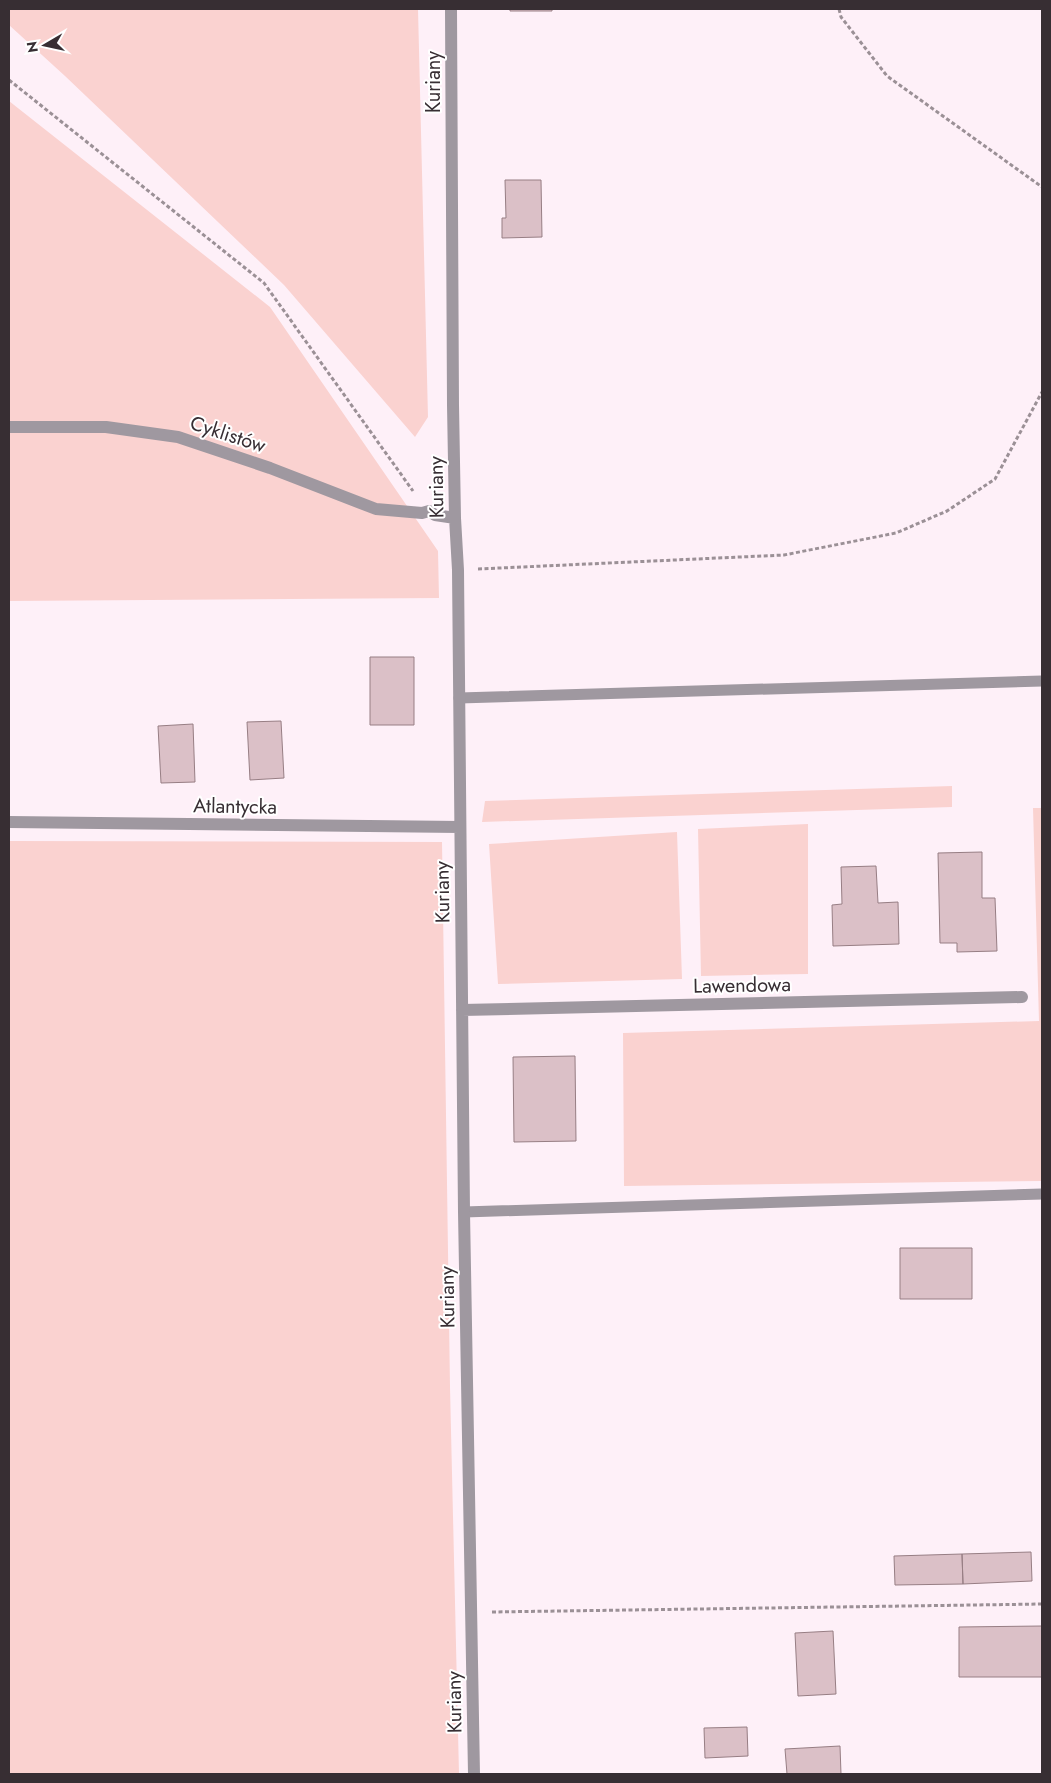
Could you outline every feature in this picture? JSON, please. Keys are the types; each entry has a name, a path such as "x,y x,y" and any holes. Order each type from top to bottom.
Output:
{"street":[{"name":"Kuriany","path":"451,9 455,518 458,570 464,1212 474,1774"},
{"name":"Cyklistów","path":"9,427 106,427 178,437 270,468 376,509 422,513 429,511 435,516 455,518"},
{"name":"Atlantycka","path":"9,822 460,827"},
{"name":"Lawendowa","path":"462,1010 1022,997"}],"lane":[{"path":"459,698 1042,681"},
{"path":"464,1212 1042,1194"}],"path":[{"path":"839,9 841,17 887,76 1042,187"},
{"path":"9,80 264,283 422,504 429,511"},
{"path":"458,570 784,555 896,533 946,511 995,479 1042,392"},
{"path":"471,1613 1042,1604"}],"shaded area":[{"path":"9,9 418,9 428,417 415,437 284,285 9,25"},
{"path":"9,101 270,307 438,551 439,598 9,601"},
{"path":"952,786 952,807 482,822 485,801"},
{"path":"1033,808 1042,808 1042,1181 624,1186 623,1033 1039,1021"},
{"path":"808,824 808,974 701,976 698,829"},
{"path":"677,832 682,979 498,984 489,844"},
{"path":"9,841 442,842 450,1387 459,1774 9,1774"}],"building":[{"path":"510,9 552,9 552,11 510,11"},
{"path":"505,180 541,180 542,237 502,238 502,218 506,218"},
{"path":"370,657 414,657 414,725 370,725"},
{"path":"281,721 284,778 250,780 247,722"},
{"path":"193,724 195,782 161,783 158,726"},
{"path":"982,852 982,898 995,898 997,951 957,952 957,943 940,943 938,853"},
{"path":"876,866 878,903 898,902 899,944 833,946 832,905 842,904 841,867"},
{"path":"575,1056 576,1141 514,1142 513,1057"},
{"path":"900,1248 972,1248 972,1299 900,1299"},
{"path":"1031,1552 1032,1581 963,1584 962,1554"},
{"path":"962,1554 963,1584 895,1585 894,1556"},
{"path":"1042,1626 1042,1677 959,1677 959,1627"},
{"path":"833,1631 836,1694 798,1696 795,1633"},
{"path":"747,1727 748,1756 705,1758 704,1728"},
{"path":"840,1746 841,1774 787,1774 785,1749"}]}
